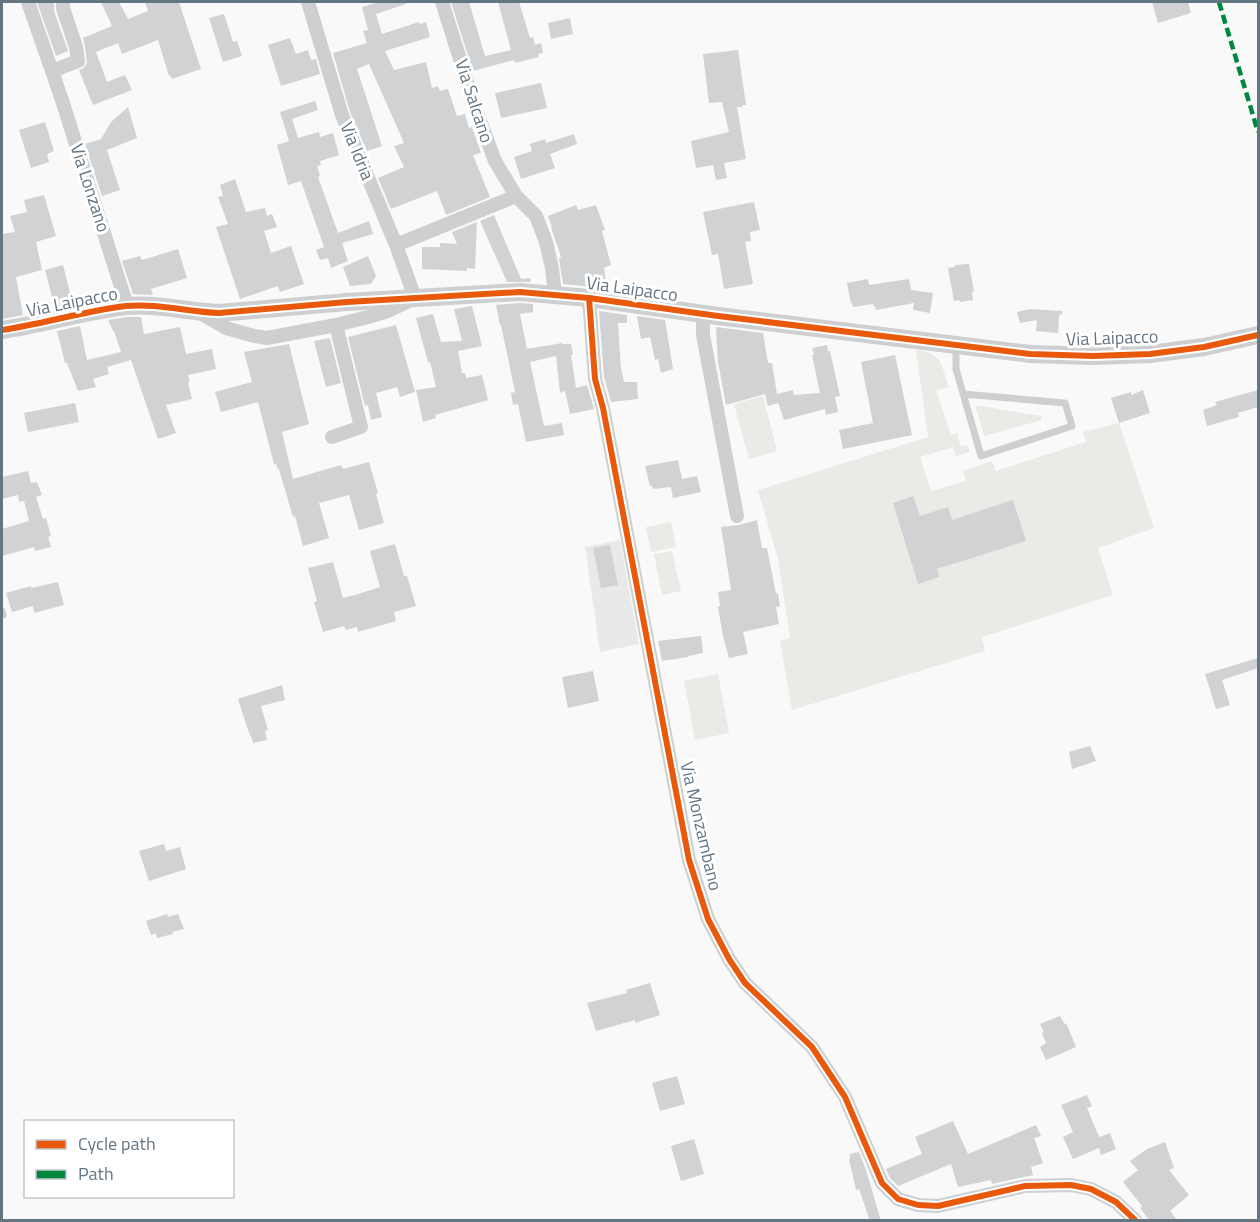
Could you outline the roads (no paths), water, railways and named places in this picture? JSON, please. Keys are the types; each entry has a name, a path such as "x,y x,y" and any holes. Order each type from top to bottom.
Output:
{"street":[{"name":"Via Lonzano","path":"28,2 128,306"},
{"path":"52,71 78,61 63,2"},
{"name":"Via Idria","path":"308,2 342,115 415,298"},
{"name":"Via Salcano","path":"442,2 477,113 495,161 516,196 536,216 548,250 555,294"},
{"path":"396,246 516,196"},
{"name":"Via Laipacco","path":"2,330 128,306 198,312 240,312 347,302 520,292 589,298 1030,354 1093,356 1150,354 1204,347 1258,335"},
{"name":"Via Laipacco","path":"198,312 226,328 267,338 336,325 388,311 415,298"},
{"name":"Via Monzambano","path":"589,298 595,379 603,408 689,860 708,919 729,959 745,982 812,1047 845,1097 882,1182 898,1199 918,1205 938,1206 1025,1186 1071,1185 1091,1190 1116,1202 1135,1221"},
{"path":"703,314 703,335 737,516"},
{"path":"332,437 362,427 336,325"}],"lane":[{"path":"956,346 956,369 963,394 981,456 1072,426 1065,403 963,394"}]}
